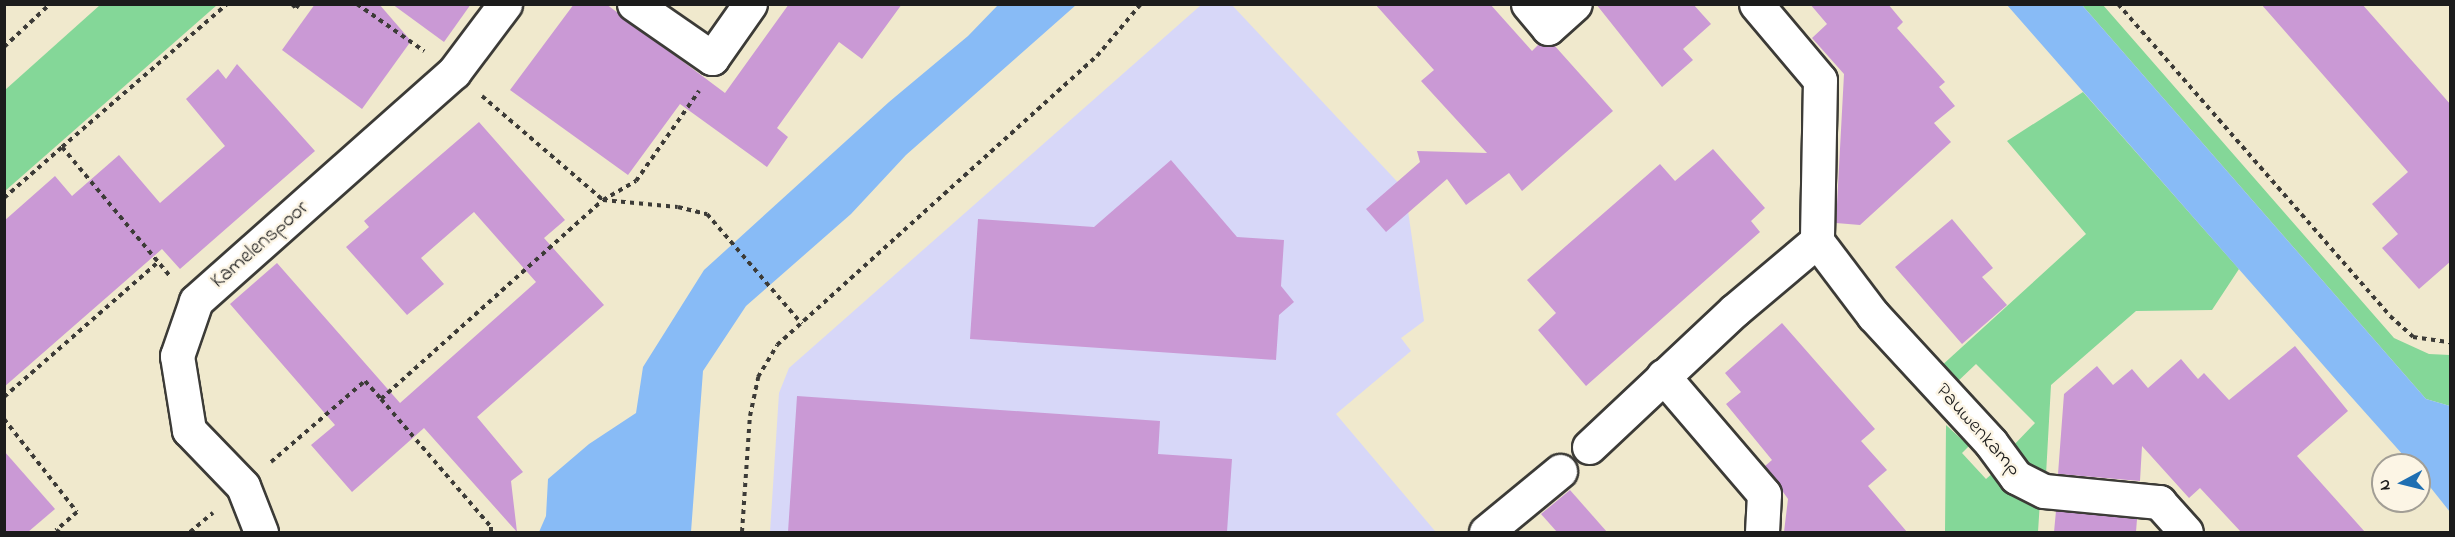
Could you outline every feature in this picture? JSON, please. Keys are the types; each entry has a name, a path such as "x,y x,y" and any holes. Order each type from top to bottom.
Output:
{"street":[{"name":"Kamelenspoor","path":"261,532 243,486 189,429 177,356 195,306 454,72 505,4"},
{"path":"634,4 712,58 750,4"},
{"path":"1528,4 1548,28 1575,4"},
{"path":"1589,447 1663,376 1817,242 1820,80 1755,4"},
{"name":"Pauwenkamp","path":"1817,242 1873,315 1991,442 2016,477 2044,491 2159,502 2186,532"},
{"path":"1663,376 1764,494 1762,532"},
{"path":"1486,532 1560,471"}],"path":[{"path":"4,47 50,4"},
{"path":"4,198 227,4"},
{"path":"292,4 296,8 299,4"},
{"path":"742,532 750,416 758,377 777,345 1097,56 1141,4"},
{"path":"2118,4 2390,316 2413,337 2451,342"},
{"path":"381,399 603,200 636,181 710,76 712,58"},
{"path":"4,76 4,82"},
{"path":"62,147 195,306"},
{"path":"603,200 678,207 707,214 729,236 802,324"},
{"path":"4,397 158,262"},
{"path":"243,486 365,381 492,527 491,532"},
{"path":"4,419 77,512 56,530 58,532"}],"shaded area":[{"path":"1201,5 1232,5 1405,190 1424,321 1401,338 1411,351 1336,414 1435,531 770,532 779,393 789,368"}],"green space":[{"path":"100,5 217,5 5,191 5,90"},
{"path":"2082,5 2103,5 2394,338 2429,354 2450,355 2450,406 2426,399"},
{"path":"2083,92 2239,269 2212,310 2136,311 2051,385 2046,475 2040,474 2012,447 2035,423 1976,364 1955,384 1939,368 2086,234 2007,141"},
{"path":"1946,425 1969,446 1962,453 1986,479 1994,472 2040,501 2038,532 1945,532"}],"water":[{"path":"999,4 1076,5 906,155 851,214 746,306 703,371 691,532 539,532 546,516 548,479 589,444 636,413 643,367 704,270 889,102 968,36"},
{"path":"2007,5 2082,5 2426,399 2450,406 2450,512 2431,488 2431,453 2401,453"}],"building":[{"path":"315,4 379,4 411,41 362,109 282,50"},
{"path":"392,4 471,4 444,42"},
{"path":"574,4 606,4 725,93 789,4 902,4 862,59 839,42 777,128 788,137 767,167 680,104 628,175 510,90"},
{"path":"1375,4 1490,4 1532,51 1539,44 1554,45 1613,111 1522,191 1509,173 1466,205 1447,179 1386,232 1366,209 1420,162 1417,151 1487,153 1421,81 1434,70"},
{"path":"1596,4 1693,4 1711,24 1683,49 1693,60 1662,87"},
{"path":"1810,4 1888,4 1903,22 1897,28 1945,82 1939,87 1955,106 1934,123 1951,142 1860,225 1836,223 1844,74 1812,38 1827,24"},
{"path":"2261,4 2362,4 2451,105 2451,261 2419,289 2382,248 2398,234 2372,204 2408,172"},
{"path":"237,64 315,151 180,269 162,249 4,387 4,221 55,176 72,196 119,155 160,203 225,146 186,99 218,69 226,79"},
{"path":"479,122 565,220 544,238 604,305 477,417 523,472 511,481 517,532 424,428 352,492 311,445 335,425 230,304 277,263 400,403 536,282 474,212 421,258 444,284 407,315 346,247 369,227 364,221"},
{"path":"1713,149 1765,208 1751,221 1760,232 1586,386 1538,330 1556,313 1527,280 1660,164 1675,181"},
{"path":"1171,160 1237,237 1284,240 1281,286 1294,302 1279,315 1276,360 970,339 978,219 1094,227"},
{"path":"1952,219 1993,268 1982,277 2007,305 1962,344 1895,267"},
{"path":"1782,323 1875,429 1861,441 1887,470 1868,486 1907,532 1784,532 1788,499 1765,466 1772,460 1726,404 1741,392 1725,373"},
{"path":"2295,346 2348,411 2297,456 2365,532 2241,532 2200,488 2189,498 2142,446 2140,481 2058,474 2064,394 2097,366 2113,385 2132,369 2148,388 2181,359 2198,379 2204,373 2229,400"},
{"path":"797,396 1160,421 1158,454 1232,459 1227,532 788,532"},
{"path":"4,451 55,509 28,532 4,532"},
{"path":"1570,490 1607,532 1557,532 1541,514"},
{"path":"2056,511 2137,519 2136,532 2054,532"}]}
